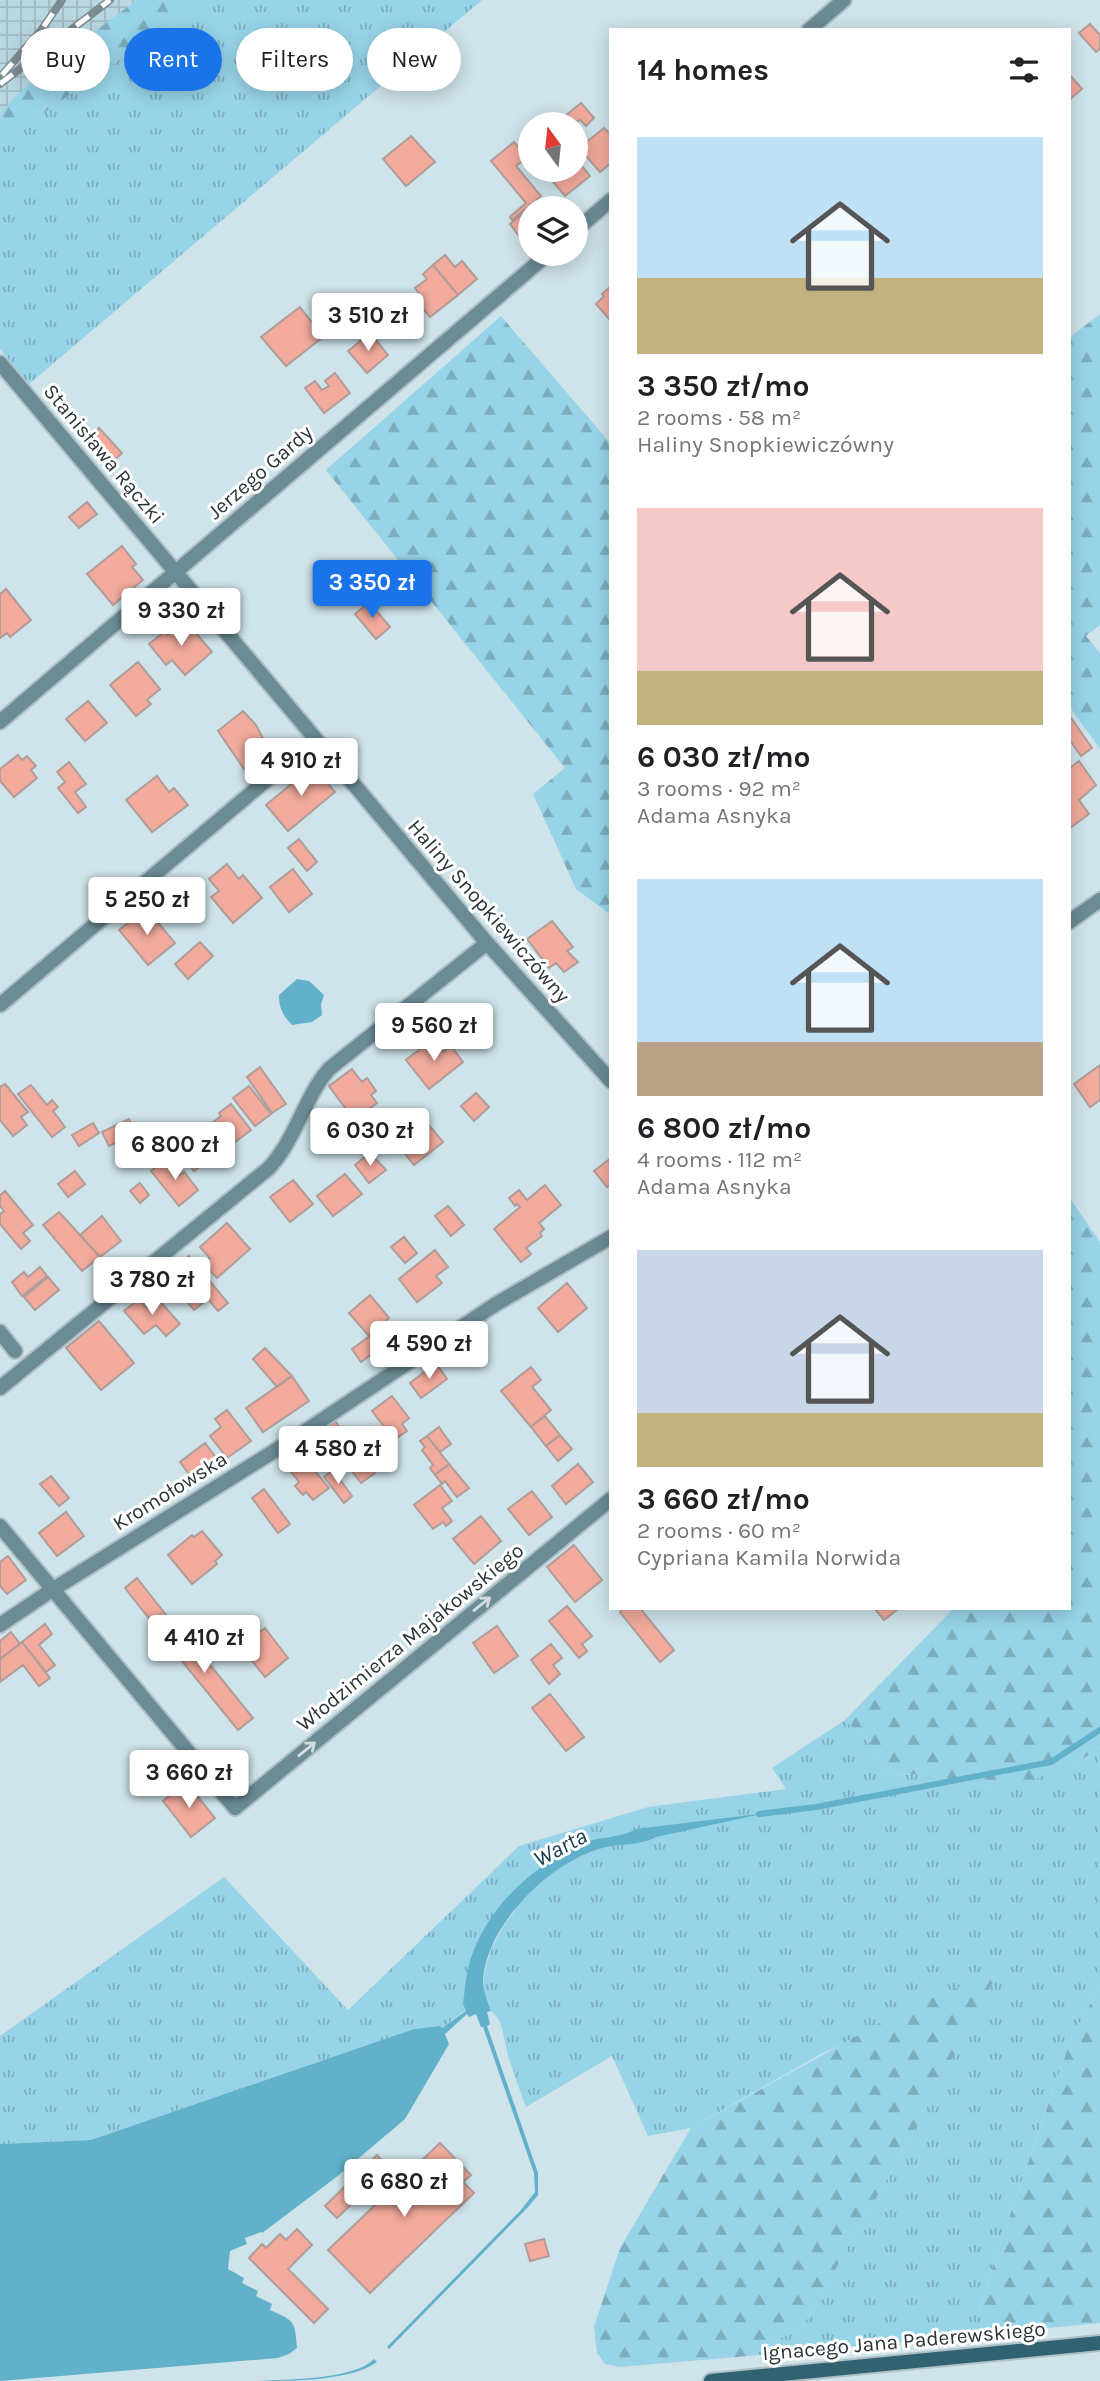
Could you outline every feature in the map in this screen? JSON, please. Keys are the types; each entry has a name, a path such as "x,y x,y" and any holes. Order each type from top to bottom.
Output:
{"main road":[{"name":"Ignacego Jana Paderewskiego","path":"711,2381 1100,2343"}],"street":[{"path":"812,28 844,0"},
{"path":"588,220 609,202"},
{"name":"Jerzego Gardy","path":"0,722 534,266"},
{"name":"Stanisława Rączki","path":"0,363 176,572"},
{"name":"Haliny Snopkiewiczówny","path":"176,572 487,943 609,1079"},
{"path":"0,1005 315,739"},
{"path":"1071,921 1100,900"},
{"path":"0,1388 269,1168 284,1150 313,1092 329,1069 487,943"},
{"name":"Kromołowska","path":"0,1625 292,1440 496,1304 609,1238"},
{"path":"0,1332 15,1351"},
{"name":"Włodzimierza Majakowskiego","path":"52,1590 235,1808 609,1501"},
{"path":"0,1527 52,1590"}],"shaded area":[{"path":"0,0 204,0 164,28 124,28 124,56 110,66 110,28 21,28 21,91 75,91 0,144"},
{"path":"297,979 309,981 324,995 322,1015 312,1022 292,1025 282,1012 279,995"},
{"path":"766,1813 643,1842 599,1849 560,1868 523,1899 508,1918 487,1959 483,1980 491,2011 487,2012 490,2024 487,2026 538,2173 538,2195 389,2349 387,2347 521,2210 535,2192 534,2173 483,2027 476,2014 469,2017 467,2014 445,2034 449,2044 405,2119 339,2175 262,2233 245,2238 247,2244 230,2251 228,2269 244,2278 242,2283 258,2291 256,2296 272,2304 270,2310 292,2323 297,2348 278,2358 0,2381 0,2144 91,2140 414,2029 442,2028 466,2011 463,2004 469,1966 477,1942 487,1924 512,1892 544,1865 586,1842 636,1829"},
{"path":"374,2359 377,2362 366,2368 337,2376 258,2381 336,2375 364,2366"}],"green space":[{"path":"137,0 204,0 164,28 124,28 124,56 110,66 110,28 100,28"},
{"path":"204,0 482,0 449,28 367,28 367,91 375,91 29,384 0,349 0,144 75,91 110,91 110,66 124,56 124,91 222,91 222,28 164,28"},
{"path":"75,91 0,144 0,117 20,92"},
{"path":"1100,314 1100,625 1086,636 1100,653 1100,749 1071,709 1071,336"},
{"path":"501,316 609,442 609,914 576,889 533,794 565,768 326,470"},
{"path":"1071,1200 1100,1242 1100,1747 1074,1765 1029,1781 994,1787 921,1774 886,1775 869,1741 845,1720 952,1610 1071,1610"},
{"path":"845,1720 869,1741 886,1775 921,1774 994,1787 1074,1765 1100,1747 1100,1987 1072,2036 994,2261 979,2313 984,2334 748,2356 803,2326 890,2174 998,1972 823,2053 691,2128 648,2136 612,2056 526,2107 510,2062 500,2022 490,2010 485,1997 485,1971 489,1957 501,1931 516,1909 499,1908 471,1959 463,2004 466,2010 442,2028 439,2026 414,2029 91,2140 0,2144 0,2036 224,1877 348,2010 519,1846 648,1807 786,1789 772,1768"},
{"path":"999,1971 890,2174 803,2326 748,2356 620,2367 605,2364 597,2353 594,2327 620,2248 691,2128 905,2009"},
{"path":"1100,1987 1100,2323 984,2334 979,2313 994,2261 1072,2036"}],"building":[{"path":"1090,24 1100,35 1100,49 1096,52 1079,33"},
{"path":"1071,76 1082,89 1071,98"},
{"path":"581,103 594,118 588,124 588,112 570,112"},
{"path":"604,128 609,133 609,165 600,172 588,158 588,141"},
{"path":"411,136 435,162 406,186 383,159"},
{"path":"514,142 518,147 518,182 529,182 541,196 520,196 491,161"},
{"path":"553,182 582,182 565,196"},
{"path":"518,210 518,215 512,220 510,217"},
{"path":"518,218 518,235 510,224"},
{"path":"445,255 455,267 462,261 477,279 458,295 433,265"},
{"path":"433,265 458,295 430,317 416,300 421,296 415,288 427,279 423,274"},
{"path":"609,288 609,319 596,304 604,296 602,294"},
{"path":"300,307 323,337 286,366 261,337"},
{"path":"370,333 388,355 367,373 348,351"},
{"path":"335,373 350,393 324,413 305,388 315,381 322,390 329,386 325,381"},
{"path":"99,428 122,453 107,467 84,442"},
{"path":"87,502 97,514 79,528 69,517"},
{"path":"122,546 136,564 132,567 143,580 113,605 87,574"},
{"path":"6,589 31,620 10,637 7,633 0,638 0,594"},
{"path":"369,602 390,627 376,639 355,614"},
{"path":"185,620 212,652 185,675 172,660 166,665 149,644 164,632 167,635"},
{"path":"138,662 160,689 147,700 151,704 136,716 110,685"},
{"path":"88,701 107,723 85,741 66,719"},
{"path":"243,711 256,725 268,748 244,769 218,731"},
{"path":"1071,718 1092,748 1081,756 1071,742"},
{"path":"18,755 22,760 27,756 36,766 31,770 37,778 14,797 0,781 0,769"},
{"path":"1079,761 1096,785 1079,800 1089,814 1071,827 1071,767"},
{"path":"69,762 86,784 75,792 86,807 78,813 58,788 65,782 57,772"},
{"path":"313,766 335,792 288,831 266,805"},
{"path":"157,776 169,792 174,788 188,805 152,832 126,800"},
{"path":"299,839 317,862 307,871 288,848"},
{"path":"227,864 239,879 243,875 262,898 233,923 211,897 219,891 209,879"},
{"path":"293,869 312,894 289,912 270,887"},
{"path":"146,908 175,943 148,965 119,930"},
{"path":"552,921 573,947 567,951 578,962 564,972 556,963 549,968 527,939"},
{"path":"200,942 213,956 188,979 175,964"},
{"path":"433,1039 443,1052 451,1046 463,1062 429,1089 406,1060"},
{"path":"1100,1065 1100,1100 1090,1107 1074,1084"},
{"path":"260,1067 286,1104 272,1113 247,1077"},
{"path":"352,1069 362,1082 367,1078 376,1091 371,1095 377,1103 354,1120 329,1086"},
{"path":"5,1084 28,1112 21,1117 27,1125 13,1136 0,1120 0,1087"},
{"path":"31,1085 47,1105 52,1100 58,1107 53,1111 65,1127 52,1137 18,1094"},
{"path":"249,1086 271,1114 255,1126 233,1098"},
{"path":"476,1093 489,1107 474,1121 461,1106"},
{"path":"231,1104 251,1130 219,1154 202,1131"},
{"path":"423,1118 443,1142 414,1165 395,1141"},
{"path":"129,1119 136,1133 109,1146 102,1132"},
{"path":"93,1123 99,1133 79,1146 72,1135"},
{"path":"196,1128 216,1155 194,1171 174,1144"},
{"path":"370,1153 386,1170 369,1183 355,1165"},
{"path":"167,1159 180,1175 184,1172 198,1190 179,1206 151,1171"},
{"path":"609,1160 609,1186 607,1187 594,1171"},
{"path":"75,1171 85,1184 68,1197 58,1184"},
{"path":"345,1174 362,1194 333,1216 317,1196"},
{"path":"293,1180 313,1204 290,1222 270,1197"},
{"path":"140,1183 149,1195 140,1203 130,1191"},
{"path":"545,1185 561,1205 539,1223 544,1229 540,1233 542,1236 526,1248 531,1254 521,1262 494,1229 520,1207 517,1204 515,1206 509,1198 519,1190 527,1200"},
{"path":"5,1191 33,1225 23,1233 30,1241 21,1249 0,1224 0,1214 4,1211 0,1206 0,1195"},
{"path":"448,1206 464,1225 451,1236 435,1216"},
{"path":"59,1212 100,1257 82,1271 43,1225"},
{"path":"102,1216 121,1241 100,1257 80,1235"},
{"path":"227,1223 250,1249 217,1278 204,1264 210,1258 200,1247"},
{"path":"404,1237 417,1253 405,1263 391,1247"},
{"path":"435,1250 448,1267 436,1276 442,1283 417,1302 399,1279"},
{"path":"189,1256 228,1303 218,1311 208,1299 194,1310 181,1294 191,1286 176,1267"},
{"path":"40,1267 47,1276 22,1296 12,1282 24,1272 28,1277"},
{"path":"48,1277 59,1290 35,1310 24,1297"},
{"path":"567,1283 587,1308 558,1332 538,1308"},
{"path":"370,1295 389,1318 369,1336 349,1313"},
{"path":"157,1298 180,1324 166,1336 156,1325 144,1334 124,1311 139,1299 147,1308"},
{"path":"99,1321 134,1363 101,1390 66,1348"},
{"path":"370,1336 379,1349 361,1362 352,1349"},
{"path":"265,1348 292,1376 277,1387 253,1359"},
{"path":"436,1363 447,1379 421,1398 410,1383"},
{"path":"531,1367 541,1380 532,1387 551,1410 531,1427 501,1391"},
{"path":"292,1376 309,1401 263,1432 246,1408"},
{"path":"392,1396 409,1418 402,1424 407,1431 394,1440 372,1411"},
{"path":"227,1410 251,1441 227,1458 210,1436 221,1427 215,1419"},
{"path":"545,1416 560,1435 546,1446 531,1427"},
{"path":"335,1421 375,1473 361,1483 321,1431"},
{"path":"439,1427 451,1444 440,1452 427,1436"},
{"path":"560,1435 572,1449 558,1461 546,1446"},
{"path":"427,1436 449,1464 435,1475 430,1468 433,1465 422,1450 425,1447 420,1441"},
{"path":"205,1443 220,1463 195,1482 180,1462"},
{"path":"298,1450 329,1488 313,1500 306,1492 303,1495 295,1486 299,1482 283,1462"},
{"path":"449,1464 469,1488 457,1497 445,1481 442,1484 435,1475"},
{"path":"578,1464 593,1482 566,1504 552,1486"},
{"path":"333,1470 352,1496 344,1503 324,1477"},
{"path":"51,1476 69,1498 59,1506 40,1484"},
{"path":"440,1485 452,1501 442,1508 452,1521 446,1526 443,1522 433,1529 414,1505"},
{"path":"264,1489 290,1524 278,1533 252,1498"},
{"path":"532,1491 552,1517 529,1535 508,1509"},
{"path":"66,1512 84,1536 57,1556 39,1533"},
{"path":"481,1516 501,1541 474,1564 453,1539"},
{"path":"202,1531 222,1555 215,1561 217,1564 192,1584 168,1555 192,1535 194,1537"},
{"path":"574,1545 602,1580 575,1602 547,1567"},
{"path":"8,1556 26,1580 7,1594 0,1586 0,1562"},
{"path":"137,1578 174,1625 162,1635 125,1588"},
{"path":"567,1606 592,1636 582,1644 587,1651 579,1658 549,1621"},
{"path":"642,1610 674,1650 660,1662 620,1612"},
{"path":"876,1610 896,1610 884,1620"},
{"path":"45,1624 52,1634 39,1645 55,1665 46,1672 22,1642"},
{"path":"178,1625 253,1718 238,1730 173,1650 162,1659 152,1646"},
{"path":"497,1626 518,1656 494,1673 473,1643"},
{"path":"265,1628 288,1658 265,1677 241,1647"},
{"path":"11,1632 20,1644 0,1659 0,1641"},
{"path":"22,1642 50,1678 39,1686 23,1665 0,1682 0,1659"},
{"path":"551,1644 562,1658 553,1665 560,1674 549,1684 531,1660"},
{"path":"550,1694 584,1737 566,1751 532,1708"},
{"path":"186,1782 215,1818 191,1837 163,1801"},
{"path":"440,2143 471,2175 463,2182 474,2193 370,2293 328,2250"},
{"path":"377,2155 389,2168 337,2218 325,2206"},
{"path":"297,2229 312,2245 288,2269 328,2309 314,2323 249,2258 262,2244 266,2248 280,2234 286,2240"},
{"path":"544,2239 549,2256 530,2261 525,2244"}],"waterway":[{"name":"Warta","path":"759,1814 816,1807 1051,1762 1100,1730"}],"railway":[{"path":"2,75 42,29 62,0"},
{"path":"0,84 110,0"}]}
